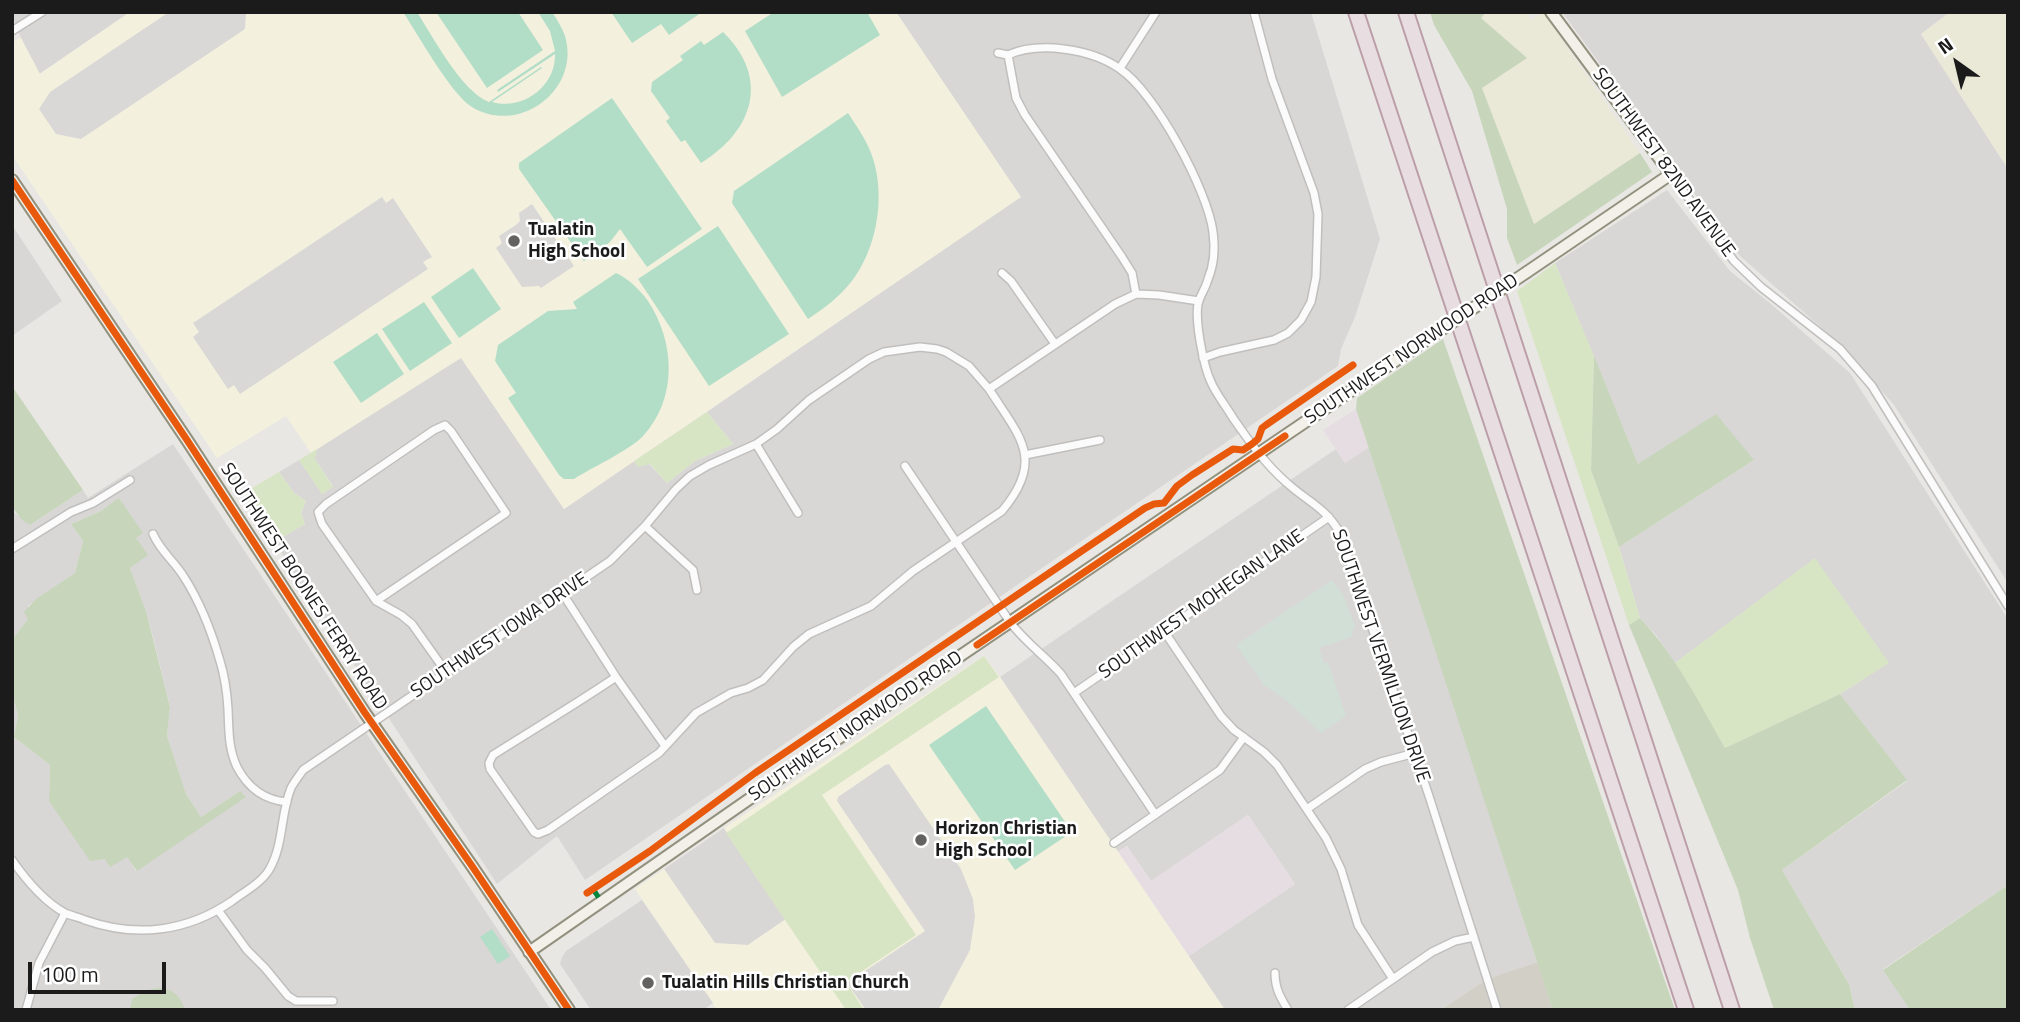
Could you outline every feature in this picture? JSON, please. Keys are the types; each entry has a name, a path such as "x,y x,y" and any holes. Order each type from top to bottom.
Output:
{"highway":[{"path":"1356,12 1686,1010"},
{"path":"1406,12 1732,1010"}],"street":[{"path":"12,31 42,12"},
{"path":"1120,68 1156,12"},
{"path":"1203,358 1274,340 1287,332 1301,320 1311,302 1316,277 1318,214 1314,193 1272,79 1254,12"},
{"name":"SOUTHWEST 82ND AVENUE","path":"1551,12 1734,261 1761,287 1840,349 1872,386 2008,606"},
{"name":"SOUTHWEST VERMILLION DRIVE","path":"1008,55 1021,49 1073,51 1096,57 1120,68 1151,99 1196,179 1210,212 1214,235 1209,278 1199,301 1199,341 1211,382 1259,454 1288,485 1329,517 1345,544 1497,1010"},
{"path":"998,53 1008,55 1016,98 1025,116 1122,257 1132,274 1136,295"},
{"name":"SOUTHWEST NORWOOD ROAD","path":"529,952 1671,174"},
{"name":"SOUTHWEST BOONES FERRY ROAD","path":"12,180 373,723 569,1010"},
{"path":"1002,273 1055,344"},
{"path":"989,389 1126,297 1159,295 1199,301"},
{"name":"SOUTHWEST IOWA DRIVE","path":"12,860 25,879 47,900 65,912 98,924 126,929 158,930 189,923 218,910 268,872 278,849 292,786 303,770 610,561 691,476 756,444 809,400 869,359 884,352 920,347 937,349 969,366 989,389 1020,439 1026,455"},
{"path":"376,601 506,513 445,425 332,499 318,512 322,524 376,601 412,624 446,672"},
{"path":"616,677 493,755 489,763 490,769 530,827 538,834 548,830 659,753 696,713 731,693 763,680 793,647 809,634 871,606 913,571 1002,511 1013,498 1023,475 1026,455 1100,440"},
{"path":"756,444 798,513"},
{"path":"905,466 1010,622 1027,642 1051,663 1074,693 1156,814"},
{"path":"12,549 71,512 93,503 130,480"},
{"name":"SOUTHWEST MOHEGAN LANE","path":"1074,693 1329,517"},
{"path":"645,526 693,570 697,590"},
{"path":"153,534 159,548 185,578 212,638 226,685 230,748 237,765 245,780 256,791 274,801 287,802"},
{"path":"563,594 616,677 665,746"},
{"path":"1164,631 1221,716 1264,752 1307,809 1334,853 1359,925 1393,979"},
{"path":"1114,843 1220,770 1244,737"},
{"path":"1307,809 1365,769 1415,753"},
{"path":"218,910 247,950 288,996 296,1001 333,1001"},
{"path":"26,1010 39,963 65,912"},
{"path":"1348,1010 1444,945 1474,937"},
{"path":"1275,973 1279,996 1288,1010"}],"shaded area":[{"path":"12,12 130,12 39,74 12,20"},
{"name":"Tualatin High School","path":"130,12 896,12 1021,197 564,509 461,358 311,453 286,416 217,458 12,155 12,42 21,38 40,74"},
{"path":"169,12 246,12 245,29 81,139 56,134 39,109 50,92"},
{"path":"896,12 1311,12 1380,239 1355,317 1341,349 1338,366 585,880 557,836 497,884 274,542 305,524 301,513 306,501 294,493 279,472 299,460 323,494 333,486 314,458 317,449 461,357 564,509 634,461 638,466 649,464 667,483 695,461 733,444 707,412 1020,197"},
{"path":"1486,12 1525,12 1531,20 1543,12 1640,153 1534,224 1482,88 1526,58 1480,18"},
{"path":"1562,12 1950,12 1921,34 2008,169 2008,583 1894,405 1840,344 1740,256"},
{"path":"1950,12 2008,12 2008,169 1921,34"},
{"path":"1667,190 1730,271 1850,373 2008,619 2008,885 1883,969 1910,1010 1855,1010 1849,984 1782,870 1907,781 1840,694 1888,663 1815,559 1675,663 1656,635 1640,618 1619,547 1754,460 1638,464 1555,263"},
{"path":"382,197 386,203 393,198 432,257 423,262 428,269 240,394 234,385 228,389 193,337 199,332 193,323"},
{"path":"532,204 574,266 541,288 522,287 496,248 502,243 499,236 516,225 520,221 519,213"},
{"path":"12,225 62,301 12,336"},
{"path":"1356,409 1369,447 1345,463 1323,430"},
{"path":"173,444 551,1010 12,1010 12,693 18,715 14,737 50,765 49,801 105,859 127,856 136,871 240,791 201,817 186,794 167,736 170,707 154,641 130,568 136,538 120,499 71,524 83,541 75,573 28,606 29,618 12,640 12,507 15,513 30,525 83,490 88,498"},
{"path":"1369,447 1538,962 1479,984 1441,1010 1225,1010 1189,956 1295,884 1248,815 1151,881 1127,846 1118,852 1000,677 1336,449 1345,463"},
{"path":"1332,580 1343,594 1355,626 1351,637 1319,648 1324,663 1328,662 1346,716 1321,733 1287,701 1264,685 1236,645"},
{"name":"Horizon Christian High School","path":"984,656 1225,1010 717,1010 635,889 664,869 715,943 748,945 786,919 724,828"},
{"path":"889,764 961,869 973,899 975,917 970,950 938,1010 866,1010 847,983 925,931 837,801 838,797"},
{"path":"1248,815 1295,884 1189,956 1118,852 1127,846 1151,881"},
{"path":"724,828 786,919 748,945 715,944 664,869"},
{"path":"642,900 713,1003 703,1010 591,1010 560,964 566,951"},
{"path":"1538,962 1553,1010 1441,1010 1479,984"}],"green space":[{"path":"403,12 417,12 459,76 489,102 542,68 492,102 504,104 515,103 536,93 550,76 555,54 498,92 497,90 555,51 550,31 538,12 552,12 565,36 568,55 564,74 543,102 527,111 509,116 490,114 472,107 454,90"},
{"path":"436,12 518,12 543,50 487,88"},
{"path":"611,12 702,12 669,35 661,24 632,43"},
{"path":"774,12 867,12 880,35 782,97 745,31"},
{"path":"1430,12 1486,12 1481,18 1527,58 1482,88 1534,224 1640,153 1652,172 1517,265 1507,238 1507,209 1472,91 1434,25"},
{"path":"723,32 738,50 747,68 751,86 750,103 733,136 701,163 685,140 681,142 666,121 670,118 651,91 652,82 683,60 680,56 701,41 704,45"},
{"path":"612,98 702,229 647,267 620,229 610,242 584,261 519,169 519,163"},
{"path":"848,113 866,142 875,164 878,184 876,226 862,265 851,282 838,296 808,319 732,203 734,191"},
{"path":"718,226 789,334 709,386 638,279"},
{"path":"1555,263 1594,356 1591,470 1619,547 1640,618 1629,625 1517,291"},
{"path":"473,268 501,309 459,338 431,297"},
{"path":"616,273 641,293 657,317 668,352 667,387 662,405 643,436 620,453 574,479 564,479 508,398 516,393 495,361 498,345 548,311 577,309 573,302"},
{"path":"424,302 452,343 410,371 382,329"},
{"path":"377,333 404,374 361,403 333,362"},
{"path":"1443,339 1675,1010 1553,1010 1356,409 1357,398"},
{"path":"1594,356 1638,464 1716,414 1754,460 1619,547 1591,470"},
{"path":"12,386 83,490 30,525 22,520 12,507"},
{"path":"707,412 733,444 695,461 667,483 650,464 638,467 634,461"},
{"path":"317,449 315,459 333,487 322,494 299,460"},
{"path":"279,472 294,493 306,501 301,513 305,524 274,542 242,494"},
{"path":"119,498 143,533 136,538 148,555 130,568 146,611 170,707 167,736 186,794 201,817 240,791 246,797 137,871 127,857 110,867 105,859 90,861 49,801 50,765 14,737 18,715 12,693 12,640 28,619 24,612 36,599 75,573 83,541 71,524 101,511"},
{"path":"1815,558 1889,663 1840,694 1725,748 1675,663"},
{"path":"1640,618 1676,664 1725,748 1840,694 1907,780 1782,870 1849,984 1855,1010 1774,1010 1750,938 1738,890 1629,625"},
{"path":"984,656 999,677 822,795 916,935 846,982 864,1010 846,1010 726,833"},
{"path":"986,706 1072,832 1015,870 929,745"},
{"path":"2008,885 2008,1010 1910,1010 1883,970"},
{"path":"492,929 510,956 498,964 480,937"},
{"path":"159,988 176,994 185,1010 130,1010 132,999 147,990"}],"marked path":[{"path":"593,889 601,901"}],"cycle path":[{"path":"12,180 187,440 365,713 569,1010"},
{"path":"587,893 650,851 755,773 1145,508 1164,503 1177,486 1192,475 1233,449 1243,450 1252,444 1258,439 1262,428 1353,365"},
{"path":"977,645 1285,436"}],"place":[{"name":"Tualatin High School","path":"514,241"},
{"name":"Horizon Christian High School","path":"921,840"},
{"name":"Tualatin Hills Christian Church","path":"648,983"}]}
